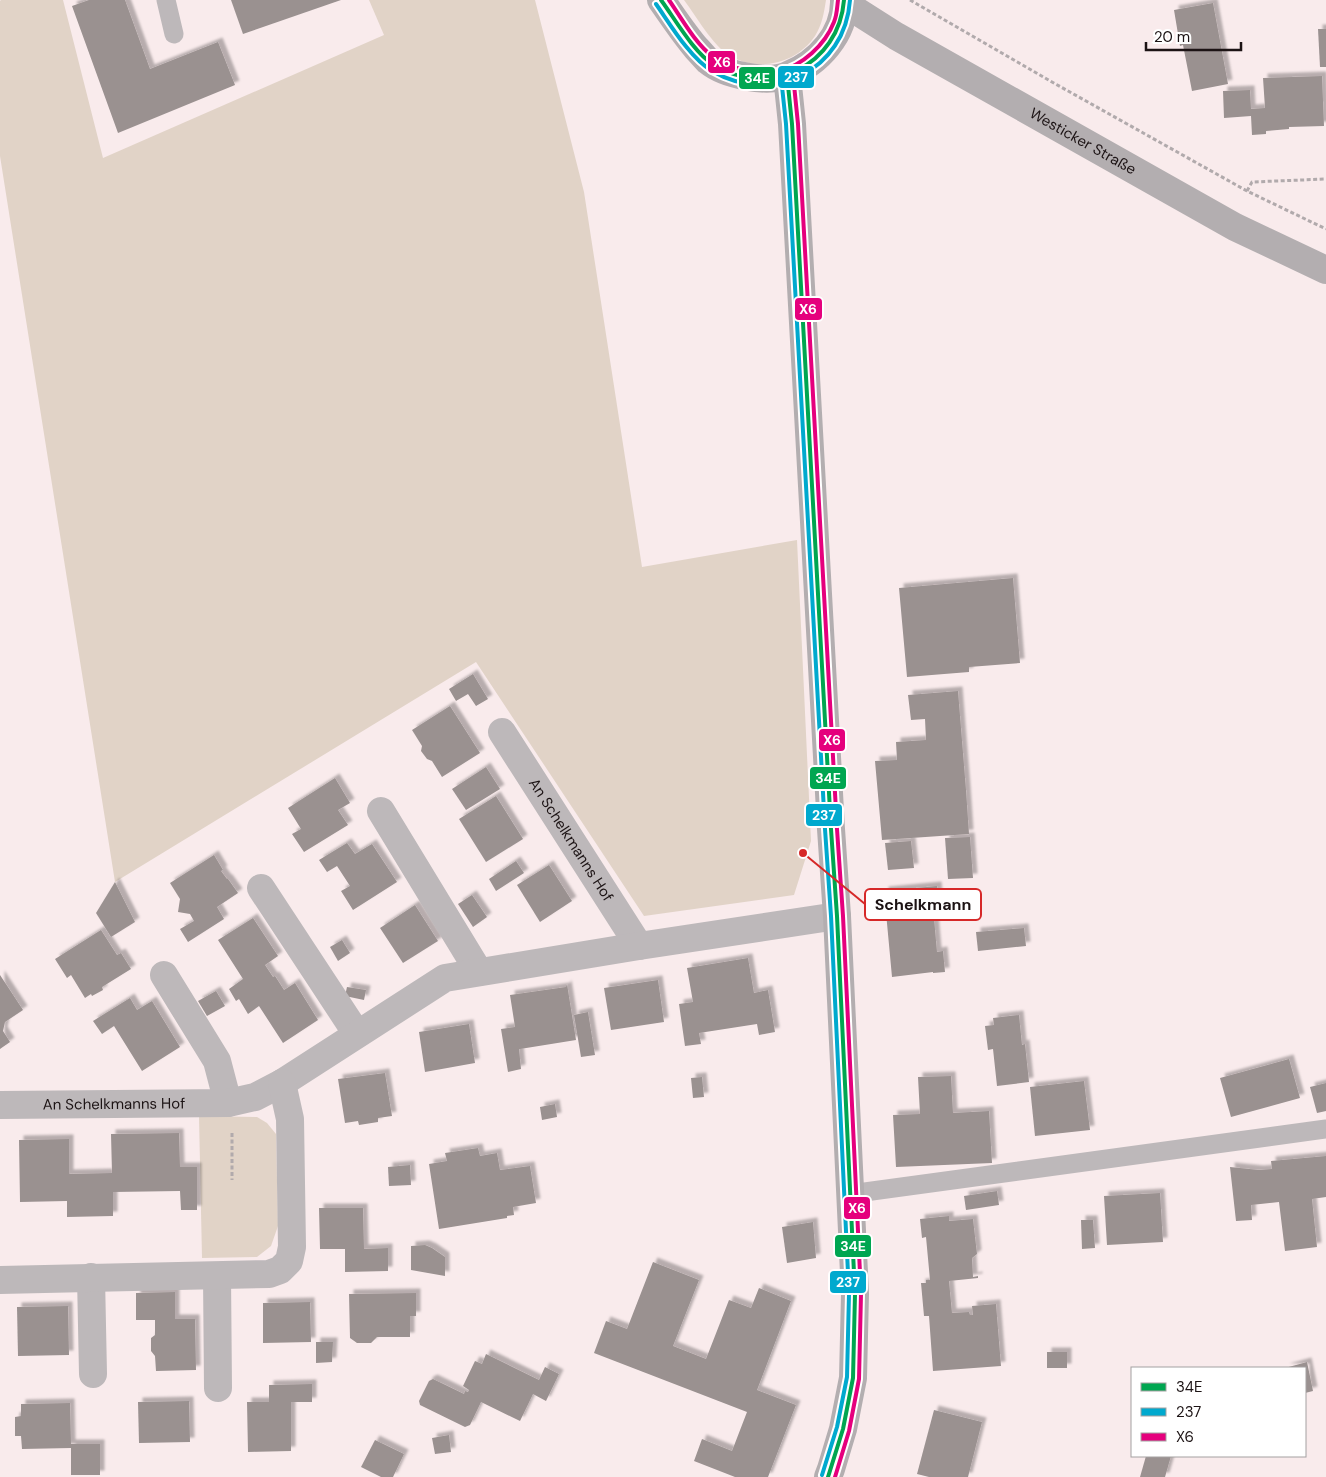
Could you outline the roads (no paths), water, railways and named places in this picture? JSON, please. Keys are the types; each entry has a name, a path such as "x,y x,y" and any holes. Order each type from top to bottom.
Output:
{"street":[{"name":"Westicker Straße","path":"661,0 687,38 708,61 729,72 748,77 769,78 787,76 807,65 824,51 838,31 844,1 896,36 1235,226 1326,270"},
{"path":"787,76 792,124 837,916 855,1294 853,1378 836,1474"},
{"name":"An Schelkmanns Hof","path":"502,732 639,946"},
{"path":"381,811 479,972"},
{"path":"261,888 356,1034"},
{"name":"An Schelkmanns Hof","path":"0,1105 228,1103 255,1097 282,1083 445,978 837,916"},
{"path":"164,975 218,1061 228,1103"},
{"path":"0,1280 217,1276 269,1274 280,1270 289,1260 292,1247 290,1119 282,1083"},
{"path":"217,1276 218,1388"},
{"path":"91,1277 93,1374"}],"lane":[{"path":"166,0 174,34"},
{"path":"850,1194 1326,1130"}],"place":[{"name":"Schelkmann","path":"803,853"}]}
